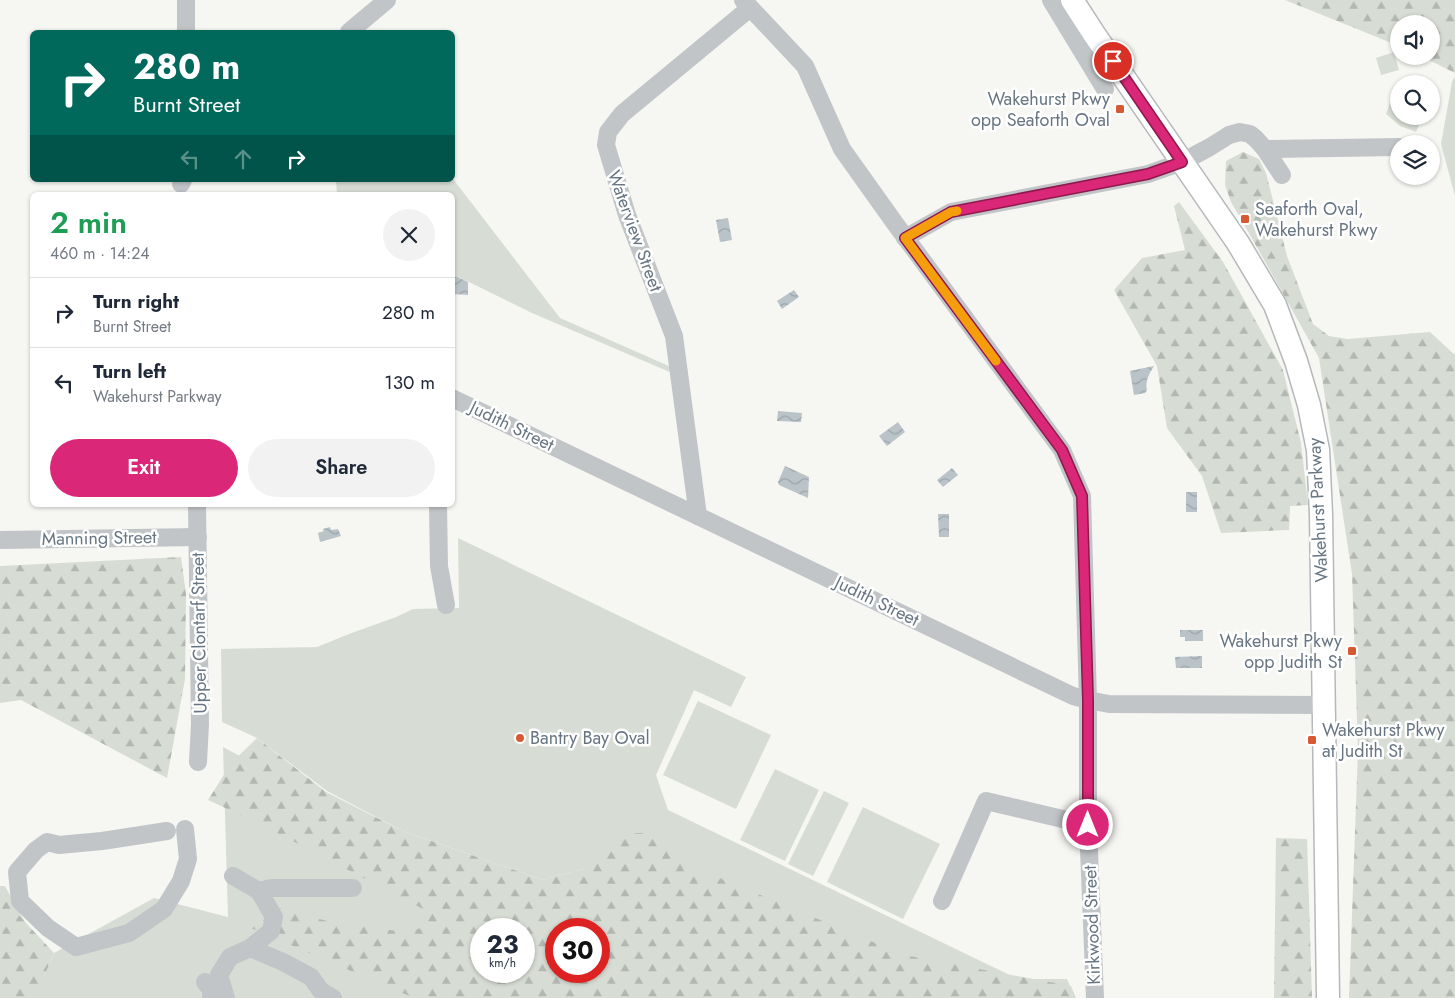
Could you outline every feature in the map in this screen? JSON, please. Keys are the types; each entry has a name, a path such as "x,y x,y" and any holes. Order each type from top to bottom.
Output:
{"main road":[{"name":"Wakehurst Parkway","path":"1072,0 1246,256 1275,305 1296,360 1309,405 1318,450 1321,514 1328,998"}],"street":[{"path":"186,0 186,30"},
{"path":"351,30 387,0"},
{"path":"1051,0 1105,89"},
{"name":"Kirkwood Street","path":"747,4 805,66 842,149 905,238 1062,450 1082,496 1088,700 1088,825 1095,998"},
{"name":"Waterview Street","path":"698,516 674,336 627,215 606,146 608,132 622,114 747,4"},
{"path":"905,238 951,212 1148,174 1182,162 1229,135 1240,132 1250,134 1256,139 1282,175"},
{"path":"1265,149 1390,148"},
{"name":"Judith Street","path":"455,399 1064,691 1088,700 1109,704 1325,705"},
{"name":"Upper Clontarf Street","path":"197,507 200,724 198,762"},
{"path":"438,507 439,566 446,605"},
{"name":"Manning Street","path":"0,540 198,537"},
{"path":"942,901 986,801 1088,825"},
{"path":"167,831 102,841 59,845 47,842 36,850 17,872 20,901 48,928 76,947 129,933 164,909 181,881 188,858 185,829"},
{"path":"226,998 219,975 230,957 250,948 271,931 274,916 258,891 233,876"},
{"path":"258,891 271,888 353,888"},
{"path":"250,948 283,962 311,977 321,991 333,998"}],"green space":[{"path":"1285,0 1455,0 1455,73 1439,65 1440,15 1390,15 1390,42"},
{"path":"1390,53 1390,65 1398,65 1399,70 1381,75 1376,58"},
{"path":"1455,76 1455,196 1441,144 1452,82"},
{"path":"1390,103 1390,117 1386,114"},
{"path":"1399,125 1419,125 1416,132"},
{"path":"1243,152 1259,159 1266,173 1287,256 1313,324 1329,336 1348,339 1430,332 1455,355 1455,998 1349,998 1358,749 1352,574 1319,358 1231,202 1225,185 1226,161"},
{"path":"336,182 455,182 560,318 678,370 679,376 532,313 455,275 455,192 337,192"},
{"path":"1179,202 1223,262 1283,370 1301,443 1308,505 1290,506 1289,530 1221,533 1202,476 1167,428 1157,366 1114,290 1142,258 1185,250 1174,206"},
{"path":"458,538 746,677 731,707 694,690 656,775 668,810 1018,979 1067,979 1075,998 857,998 586,868 543,880 403,831 327,791 257,738 222,722 221,649 317,647 413,609 459,608"},
{"path":"181,557 186,594 185,679 167,778 21,700 0,703 0,566"},
{"path":"698,701 771,735 736,809 663,775"},
{"path":"257,738 326,792 403,831 543,880 586,868 592,861 633,833 660,833 691,866 904,955 1071,986 1076,998 414,998 251,928 275,907 327,921 404,932 426,927 423,909 260,824 208,800 232,762"},
{"path":"223,747 545,920 545,983 610,983 610,974 692,998 0,998 0,886 5,886 25,922 31,969 42,981 54,953 154,898 228,917"},
{"path":"775,769 819,790 785,861 740,840"},
{"path":"824,791 849,803 813,876 788,864"},
{"path":"863,807 940,844 903,919 827,882"},
{"path":"1276,838 1307,839 1312,998 1274,998"},
{"path":"0,895 54,953 35,998 20,998 0,991"}],"water":[{"path":"728,218 732,240 720,242 716,220"},
{"path":"455,276 468,282 468,295 455,294"},
{"path":"794,290 799,297 782,309 777,301"},
{"path":"1154,366 1148,378 1145,393 1134,395 1130,371"},
{"path":"778,411 802,413 801,422 777,421"},
{"path":"898,422 905,432 887,446 879,436"},
{"path":"785,466 809,477 808,498 779,485 778,482"},
{"path":"952,468 958,475 943,487 937,480"},
{"path":"1186,492 1197,492 1197,512 1186,512"},
{"path":"938,514 949,514 949,537 939,537"},
{"path":"330,527 331,530 338,529 341,536 320,542 318,533"},
{"path":"1180,630 1203,630 1203,641 1185,641 1185,637 1180,637"},
{"path":"1202,656 1202,668 1176,668 1175,657"}],"slow traffic":[{"path":"957,211 951,212 905,238 996,361"}],"place":[{"name":"Wakehurst Pkwy opp Seaforth Oval","path":"1120,109"},
{"name":"Seaforth Oval, Wakehurst Pkwy","path":"1245,219"},
{"name":"Wakehurst Pkwy opp Judith St","path":"1352,651"},
{"name":"Bantry Bay Oval","path":"520,738"},
{"name":"Wakehurst Pkwy at Judith St","path":"1312,740"}],"route":[{"path":"1088,825 1088,700 1082,496 1062,450 905,238 951,212 1148,174 1182,162 1113,61"}]}
